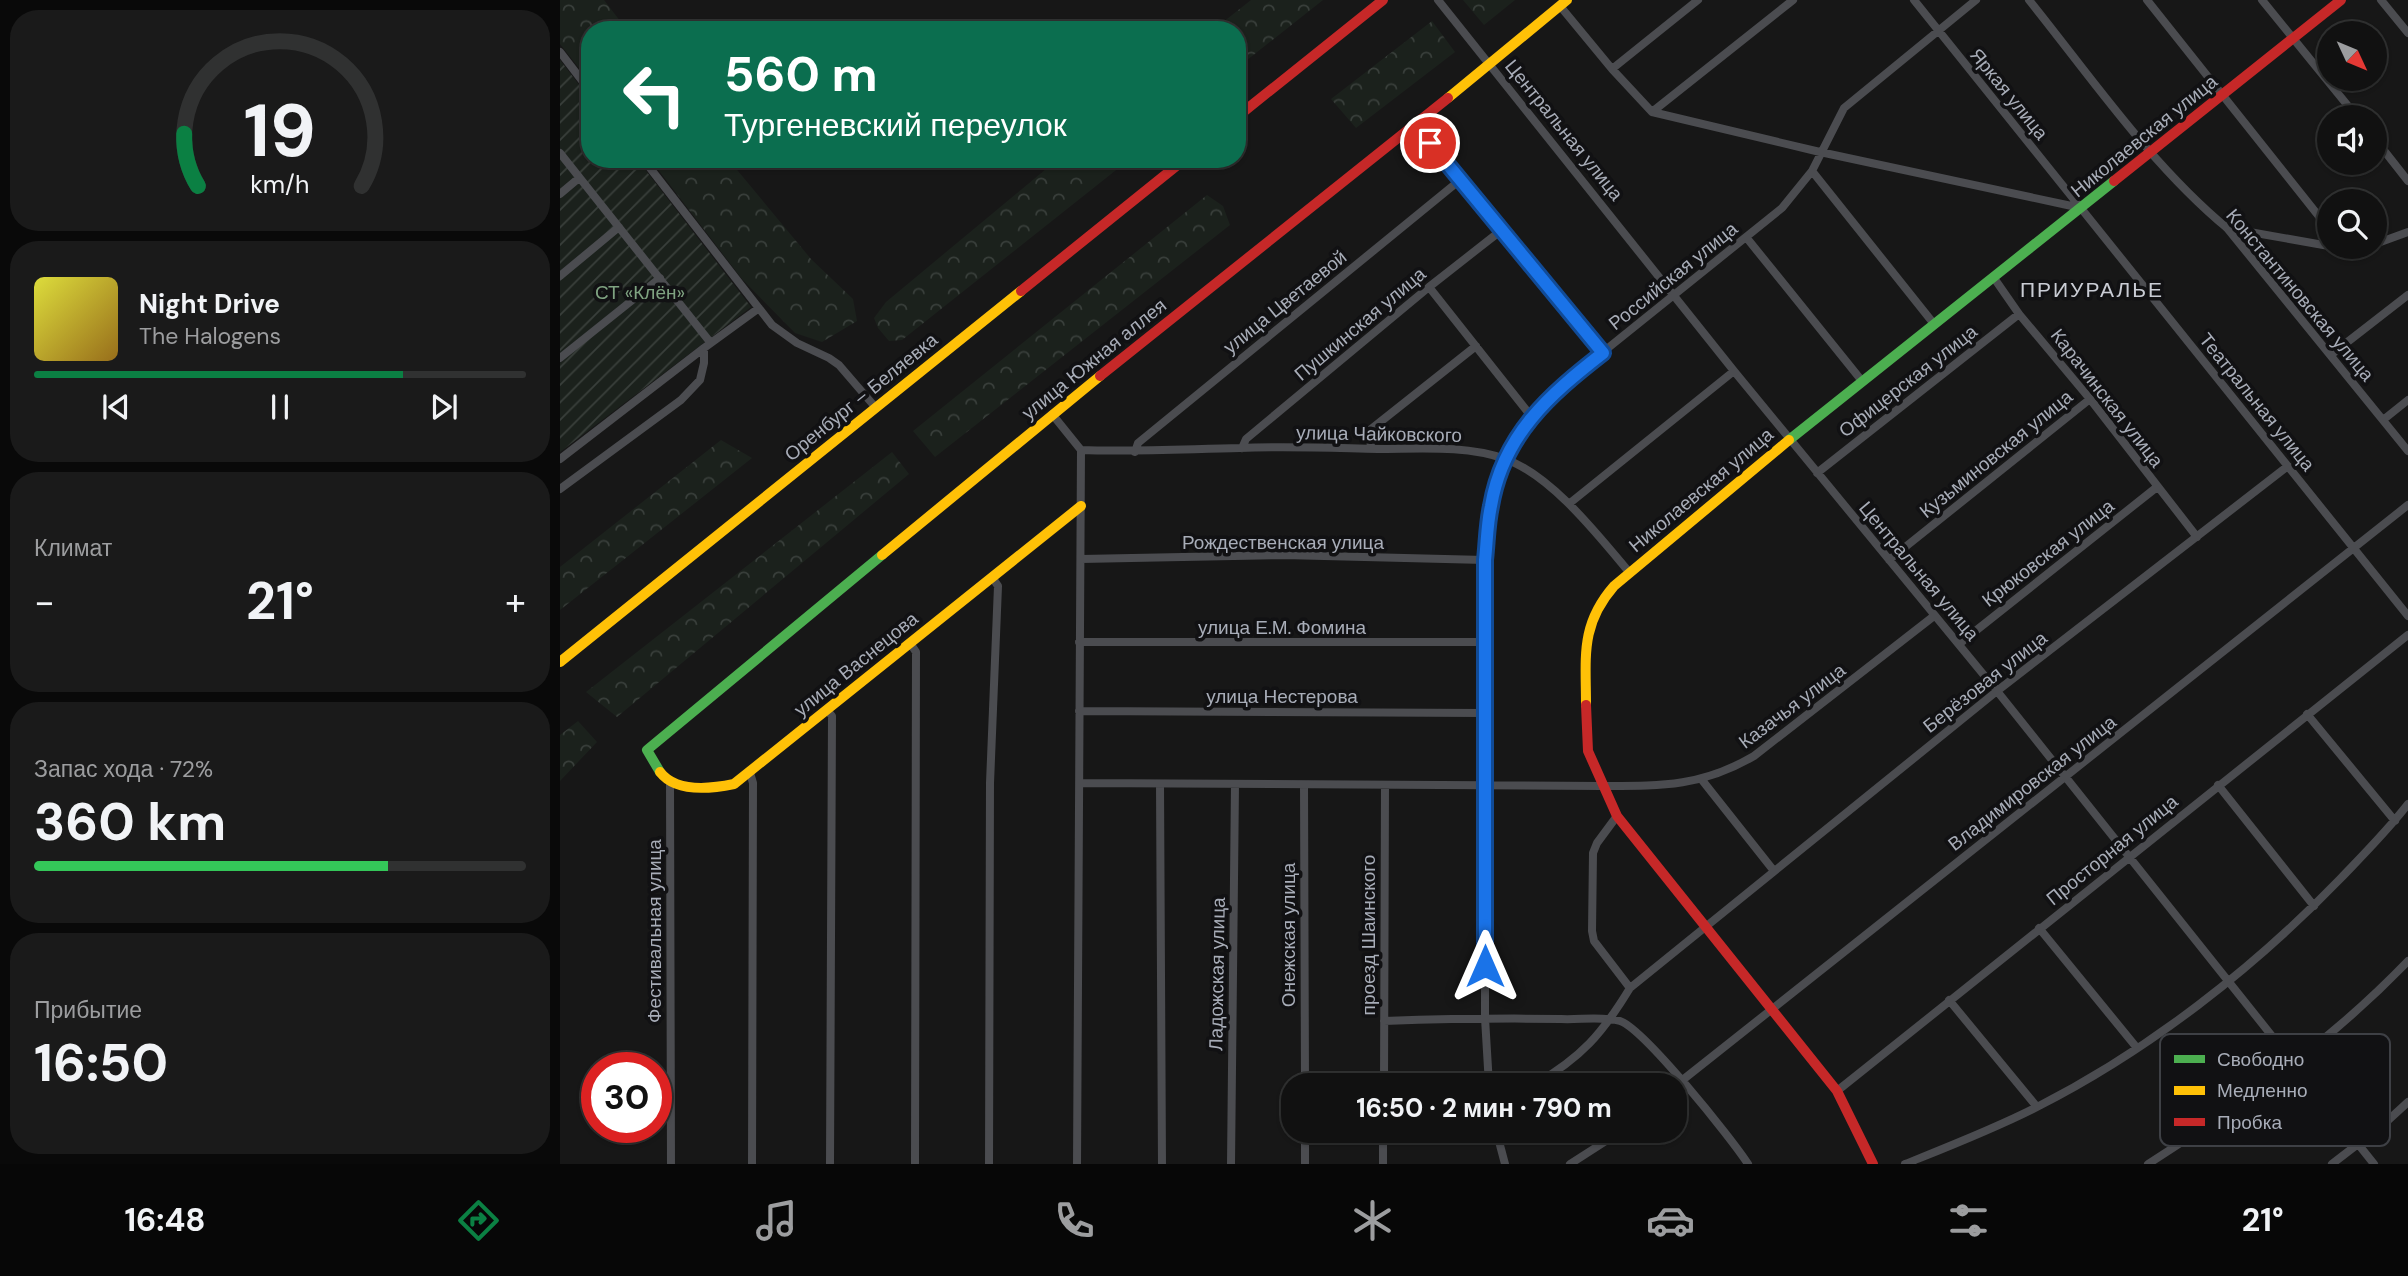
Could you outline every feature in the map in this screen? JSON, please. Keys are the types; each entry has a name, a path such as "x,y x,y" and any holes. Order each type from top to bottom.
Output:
{"street":[{"path":"1246,110 1383,0"},
{"name":"Центральная улица","path":"1438,0 1734,371 1959,644 2270,1034"},
{"path":"1612,69 1698,0"},
{"path":"1652,112 1793,0"},
{"name":"Яркая улица","path":"1914,0 2081,208"},
{"name":"Российская улица","path":"1488,1073 1485,1018 1485,560 1491,504 1505,459 1531,416 1562,385 1782,208 1812,171 1844,108 1976,0"},
{"name":"Константиновская улица","path":"2029,0 2152,152 2197,201 2227,228 2332,354 2408,451"},
{"path":"2147,0 2317,214"},
{"path":"2262,0 2347,105"},
{"name":"Николаевская улица","path":"1873,1164 1837,1091 1617,816 1588,751 1587,639 1590,623 1600,602 1629,572 1862,381 2341,0"},
{"path":"2381,0 2408,33"},
{"path":"1563,3 1612,69 1652,112 1820,152 2081,208"},
{"name":"улица Южная аллея","path":"670,782 659,771 647,750 1052,414 1491,64 1563,3"},
{"path":"560,52 581,79"},
{"path":"1415,125 1603,353"},
{"path":"560,153 660,278 707,345 700,380 681,400 560,489"},
{"path":"2387,154 2408,181"},
{"path":"650,168 772,325 797,343 839,365 876,408"},
{"name":"Оренбург – Беляевка","path":"560,662 1174,168"},
{"path":"1812,171 1934,324"},
{"path":"560,194 579,178"},
{"name":"улица Цветаевой","path":"1135,452 1138,443 1460,180"},
{"name":"Театральная улица","path":"2081,208 2408,617"},
{"path":"560,276 619,227"},
{"path":"2227,228 2317,244"},
{"name":"Пушкинская улица","path":"1242,447 1246,439 1503,229"},
{"path":"2387,240 2408,232"},
{"path":"1746,237 1862,381"},
{"path":"560,358 660,278"},
{"name":"Карачинская улица","path":"1994,278 2019,314 2090,399 2197,537"},
{"path":"1429,287 1531,416"},
{"path":"2332,354 2408,295"},
{"path":"560,459 759,307"},
{"name":"Офицерская улица","path":"1817,472 2019,314"},
{"path":"1371,449 1370,430 1476,346"},
{"path":"1570,503 1734,371"},
{"name":"Кузьминовская улица","path":"1889,560 2090,399"},
{"path":"2383,420 2408,400"},
{"path":"1052,414 1081,450 1077,1164"},
{"name":"улица Чайковского","path":"1081,450 1135,452 1242,447 1444,449 1505,459 1524,468 1570,503 1629,572"},
{"name":"Берёзовая улица","path":"1555,1073 1583,1052 1610,1020 1630,988 1997,691 2288,466"},
{"name":"Крюковская улица","path":"1959,644 2157,487"},
{"name":"улица Васнецова","path":"670,782 719,788 734,784 1081,506"},
{"name":"Владимировская улица","path":"1687,1076 2407,507"},
{"name":"Рождественская улица","path":"1081,559 1283,555 1485,560"},
{"path":"989,1164 990,783 998,586 992,577"},
{"name":"Казачья улица","path":"1484,786 1674,784 1702,780 1728,771 1754,757 1934,615"},
{"name":"Просторная улица","path":"1837,1091 2408,635"},
{"name":"улица Е.М. Фомина","path":"1079,642 1485,642"},
{"path":"910,643 916,652 915,1164"},
{"path":"827,710 832,716 830,1164"},
{"name":"улица Нестерова","path":"1079,711 1484,713"},
{"path":"2307,715 2395,821"},
{"path":"750,772 753,783 752,1164"},
{"path":"1702,780 1774,871"},
{"name":"Фестивальная улица","path":"670,782 671,1164"},
{"path":"1080,783 1484,786"},
{"path":"1160,783 1162,1164"},
{"name":"Ладожская улица","path":"1231,1164 1236,784"},
{"name":"Онежская улица","path":"1304,785 1305,1073"},
{"name":"проезд Шаинского","path":"1384,785 1384,1073"},
{"path":"2218,785 2314,906"},
{"path":"1905,1164 2037,1107 2137,1048 2228,982 2275,943 2395,821 2408,803"},
{"path":"1617,816 1593,853 1592,931 1599,949 1630,988"},
{"path":"2039,928 2137,1048"},
{"path":"2329,1034 2408,961"},
{"path":"1949,1000 2037,1107"},
{"path":"1384,1021 1485,1018 1610,1020 1627,1025 1669,1073"},
{"path":"1687,1092 1715,1119 1748,1164"},
{"path":"2390,1117 2408,1102"},
{"path":"1305,1143 1305,1164"},
{"path":"1383,1143 1383,1164"},
{"path":"1499,1143 1505,1164"},
{"path":"1570,1164 1603,1143"},
{"path":"2148,1164 2176,1146"},
{"path":"2332,1164 2357,1146"},
{"name":"Центральная улица","path":"2359,1146 2374,1164"}],"green space":[{"path":"560,0 604,0 620,21 581,21 581,71 560,44"},
{"path":"1251,0 1323,0 1246,61 1246,21 1224,21"},
{"path":"1463,0 1515,0 1484,25"},
{"path":"1432,21 1455,52 1356,128 1331,99"},
{"name":"СТ «Клён»","path":"560,60 581,87 581,168 644,168 751,307 560,452"},
{"path":"657,168 735,168 811,259 853,299 857,321 822,342 795,333 742,279"},
{"path":"1047,168 1119,168 902,340 889,341 878,328 874,318 886,302"},
{"path":"1207,195 1223,206 1230,225 935,457 913,431"},
{"path":"721,440 752,458 560,610 560,567"},
{"path":"892,452 909,474 617,717 586,692"},
{"path":"578,721 597,742 560,781 560,735"}],"traffic: fast":[{"path":"1789,440 2114,181"},
{"path":"660,772 647,750 882,555"}],"traffic: slow":[{"path":"1448,98 1567,0"},
{"path":"560,662 1021,291"},
{"path":"882,555 1100,376"},
{"path":"1586,705 1587,642 1595,614 1603,600 1614,586 1789,440"},
{"path":"660,772 675,783 694,788 734,784 1081,506"}],"traffic: jam":[{"path":"1246,110 1383,0"},
{"path":"2114,181 2341,0"},
{"path":"1100,376 1448,98"},
{"path":"1021,291 1174,168"},
{"path":"1586,705 1588,751 1617,816 1837,1091 1873,1164"}],"district":[{"name":"ПРИУРАЛЬЕ","path":"2092,290"}],"route":[{"path":"1430,143 1603,353 1562,385 1531,416 1505,459 1491,504 1485,560 1485,966"}]}
